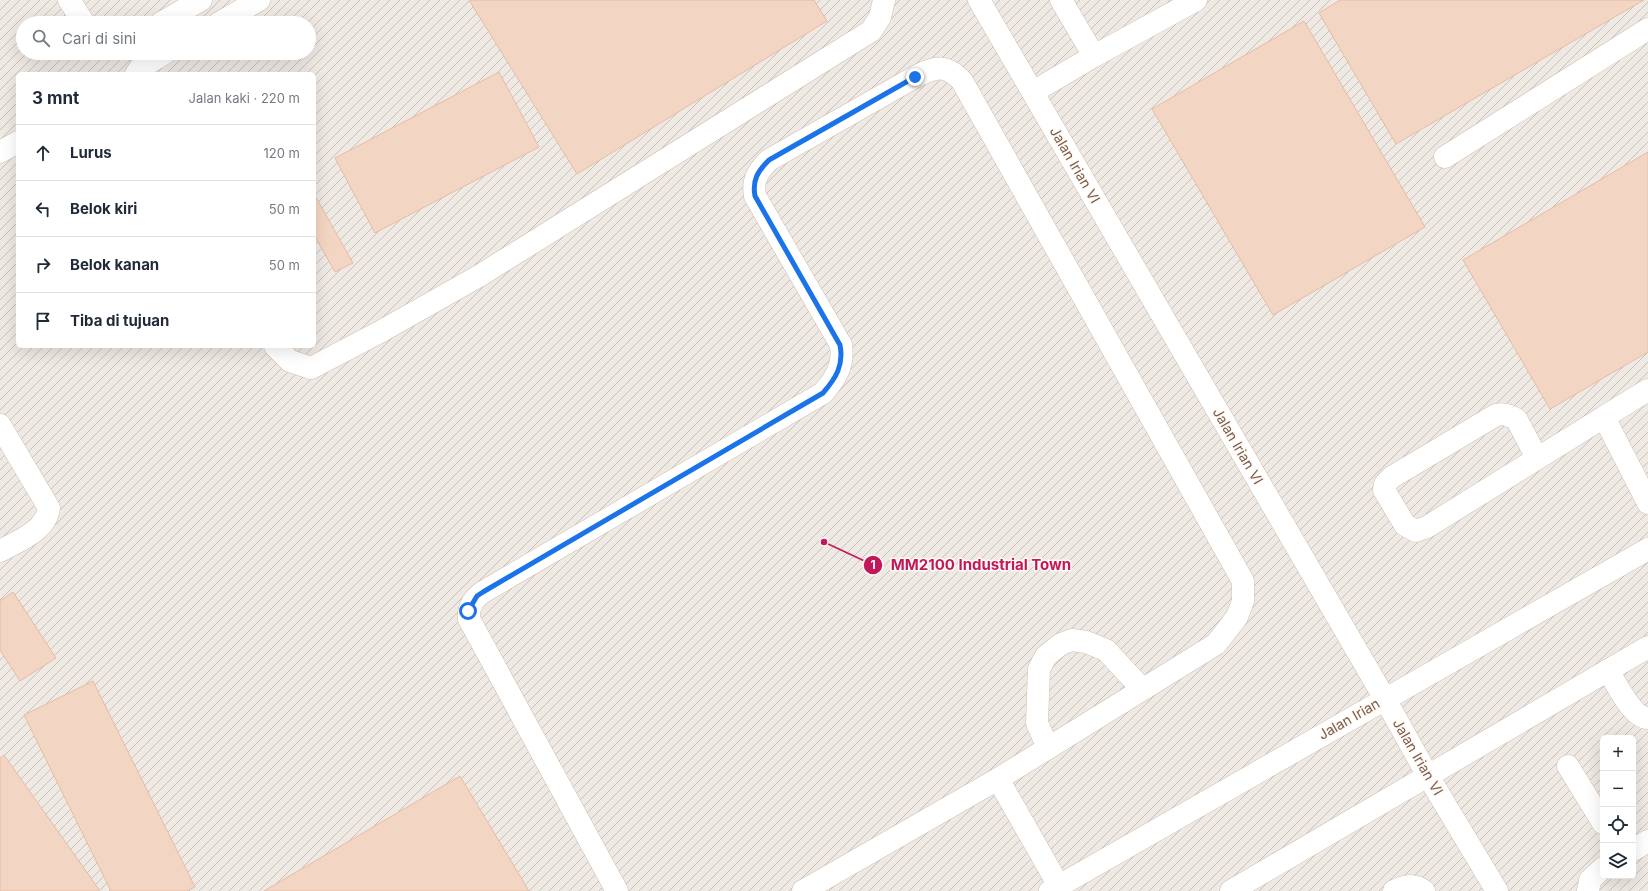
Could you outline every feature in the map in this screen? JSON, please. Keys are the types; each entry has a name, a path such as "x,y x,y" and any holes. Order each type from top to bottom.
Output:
{"street":[{"path":"69,0 79,16"},
{"path":"173,16 200,0"},
{"path":"231,16 259,0"},
{"path":"277,348 290,361 311,368 424,308 479,276 871,31 880,17 884,0"},
{"name":"Jalan Irian VI","path":"979,0 1385,699 1428,776 1497,891"},
{"path":"1061,0 1094,56"},
{"path":"1033,92 1094,56 1196,0"},
{"path":"1445,157 1648,29"},
{"path":"137,72 140,68 153,60"},
{"path":"617,891 469,619 468,611 477,596 483,592 823,393 840,368 842,356 840,345 755,196 753,187 756,176 769,160 932,69 947,69 953,72 962,81 1243,581 1243,600 1237,617 1216,644 998,778 803,891"},
{"path":"0,152 16,143"},
{"path":"1537,458 1517,420 1511,416 1501,413 1392,477 1385,484 1384,490 1405,525 1416,531 1422,530 1648,390"},
{"path":"1604,417 1648,503"},
{"path":"0,426 49,508 46,520 39,527 0,551"},
{"name":"Jalan Irian","path":"1055,888 1648,549"},
{"path":"1048,748 1038,723 1039,669 1046,656 1061,644 1072,640 1086,642 1106,650 1142,689"},
{"path":"1231,891 1648,647"},
{"path":"1608,670 1627,703 1638,716 1648,718"},
{"path":"1568,766 1600,818"},
{"path":"998,778 1055,888"},
{"path":"1636,848 1648,841"},
{"path":"1588,891 1590,880 1600,871"},
{"path":"1394,891 1405,886 1414,886 1424,891"}],"shaded area":[{"path":"0,0 1648,0 1648,891 0,891"}],"building":[{"path":"469,0 814,0 827,21 577,174"},
{"path":"1340,0 1644,0 1396,144 1319,13"},
{"path":"1304,21 1425,227 1273,315 1152,109"},
{"path":"499,72 539,147 375,233 335,158"},
{"path":"1648,152 1648,352 1550,409 1463,260"},
{"path":"316,198 353,263 335,272 316,239"},
{"path":"13,592 56,658 20,681 0,650 0,601"},
{"path":"93,681 195,887 187,891 111,891 24,715"},
{"path":"4,755 100,891 0,891 0,758"},
{"path":"460,776 529,891 264,891"}],"place":[{"name":"MM2100 Industrial Town","path":"824,542"}],"route":[{"path":"468,611 477,596 483,592 823,393 840,368 842,356 840,345 755,196 753,187 756,176 769,160 915,77"}]}
